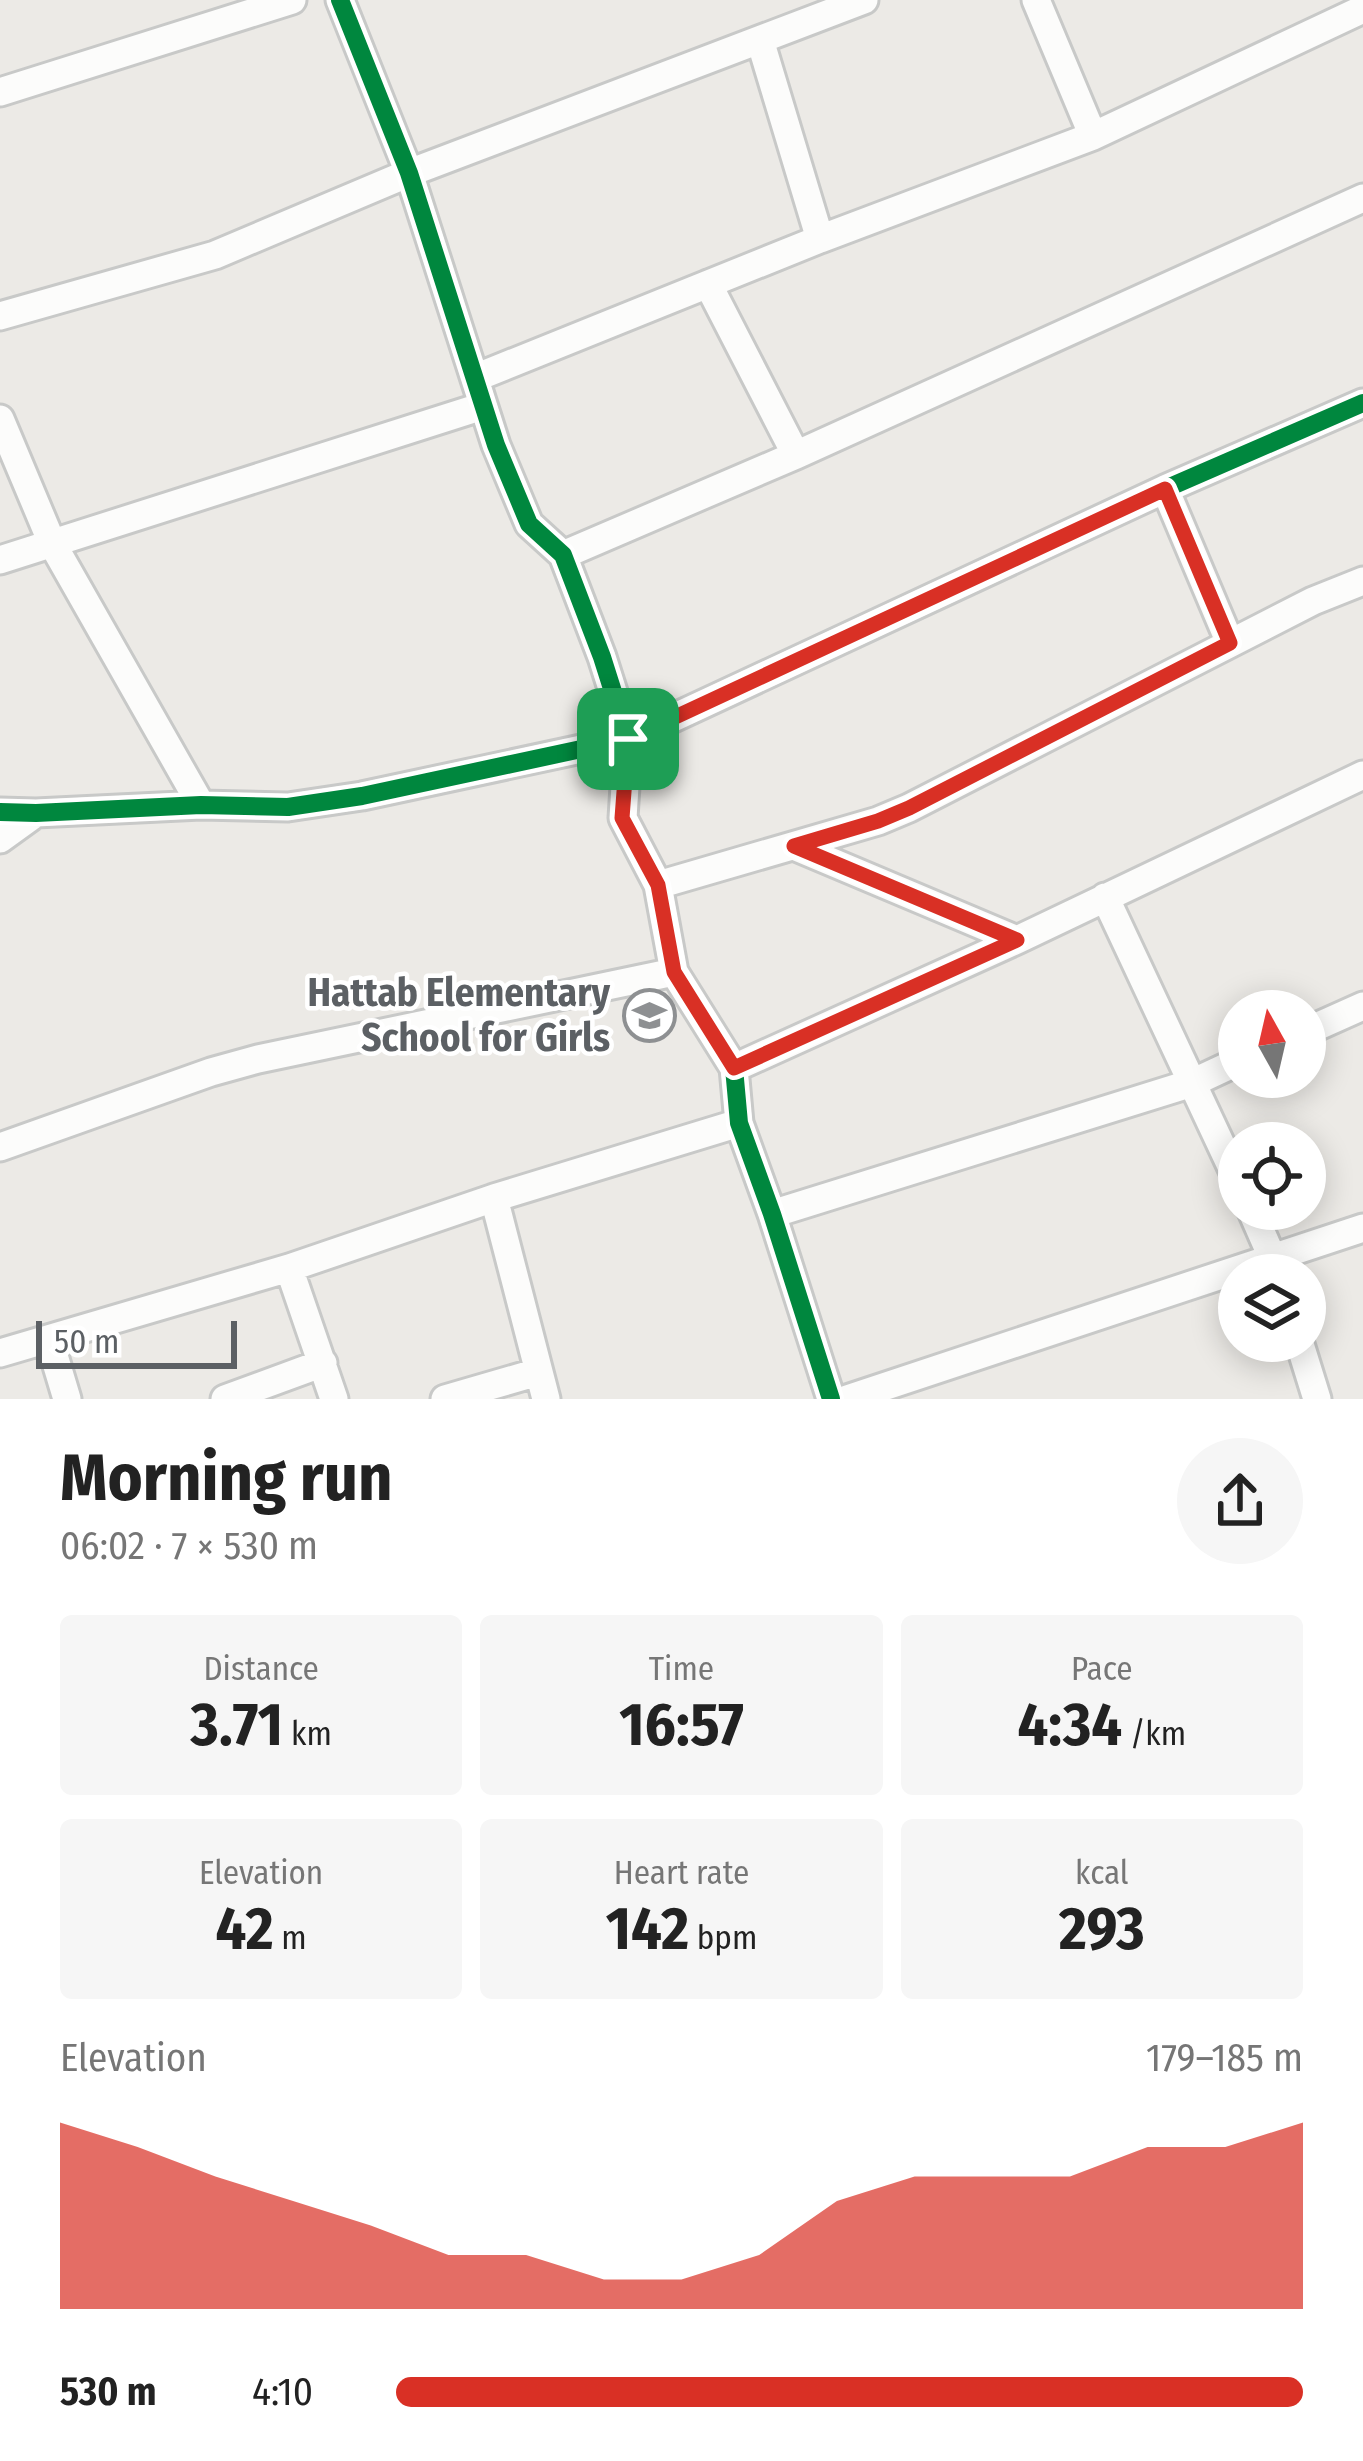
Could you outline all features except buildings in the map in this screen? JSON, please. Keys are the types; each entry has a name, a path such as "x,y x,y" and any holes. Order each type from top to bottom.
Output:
{"street":[{"path":"0,92 292,0"},
{"path":"340,0 409,173 496,446 529,524 562,555 602,657 628,739 622,818 658,885 674,972 734,1068 739,1123 831,1399"},
{"path":"0,316 215,255 409,173 864,0"},
{"path":"1036,0 1093,136"},
{"path":"475,378 820,239 1093,136 1363,9"},
{"path":"760,40 820,239"},
{"path":"562,555 796,455 1363,198"},
{"path":"708,284 796,455"},
{"path":"0,812 288,807 628,739 1165,489 1363,403"},
{"path":"0,560 483,406"},
{"path":"0,418 52,543 201,805"},
{"path":"1165,489 1230,643"},
{"path":"658,885 909,808 1363,580"},
{"path":"734,1068 1363,775"},
{"path":"0,839 36,813"},
{"path":"794,846 1017,940"},
{"path":"1106,897 1218,1138"},
{"path":"0,1148 258,1059 674,972"},
{"path":"1326,1023 1363,1006"},
{"path":"772,1214 1192,1083 1218,1071"},
{"path":"0,1354 289,1268 494,1198 739,1123"},
{"path":"446,1399 542,1385 494,1198"},
{"path":"1306,1254 1363,1228"},
{"path":"289,1268 334,1399"},
{"path":"847,1399 1218,1285"},
{"path":"50,1339 68,1399"},
{"path":"1306,1362 1317,1399"},
{"path":"225,1399 323,1364"}],"cycle path":[{"path":"340,0 409,173 496,445 529,524 563,555 602,657 628,739 623,818 658,885 674,972 734,1068 739,1123 831,1399"},
{"path":"0,812 288,807 362,796 628,739 1165,489 1363,403"}],"place":[{"name":"Hattab Elementary School for Girls","path":"649,1015"}],"route":[{"path":"1165,489 1230,643 909,808 794,846 1017,940 734,1068 674,972 658,885 622,818 628,739 1165,489"}]}
